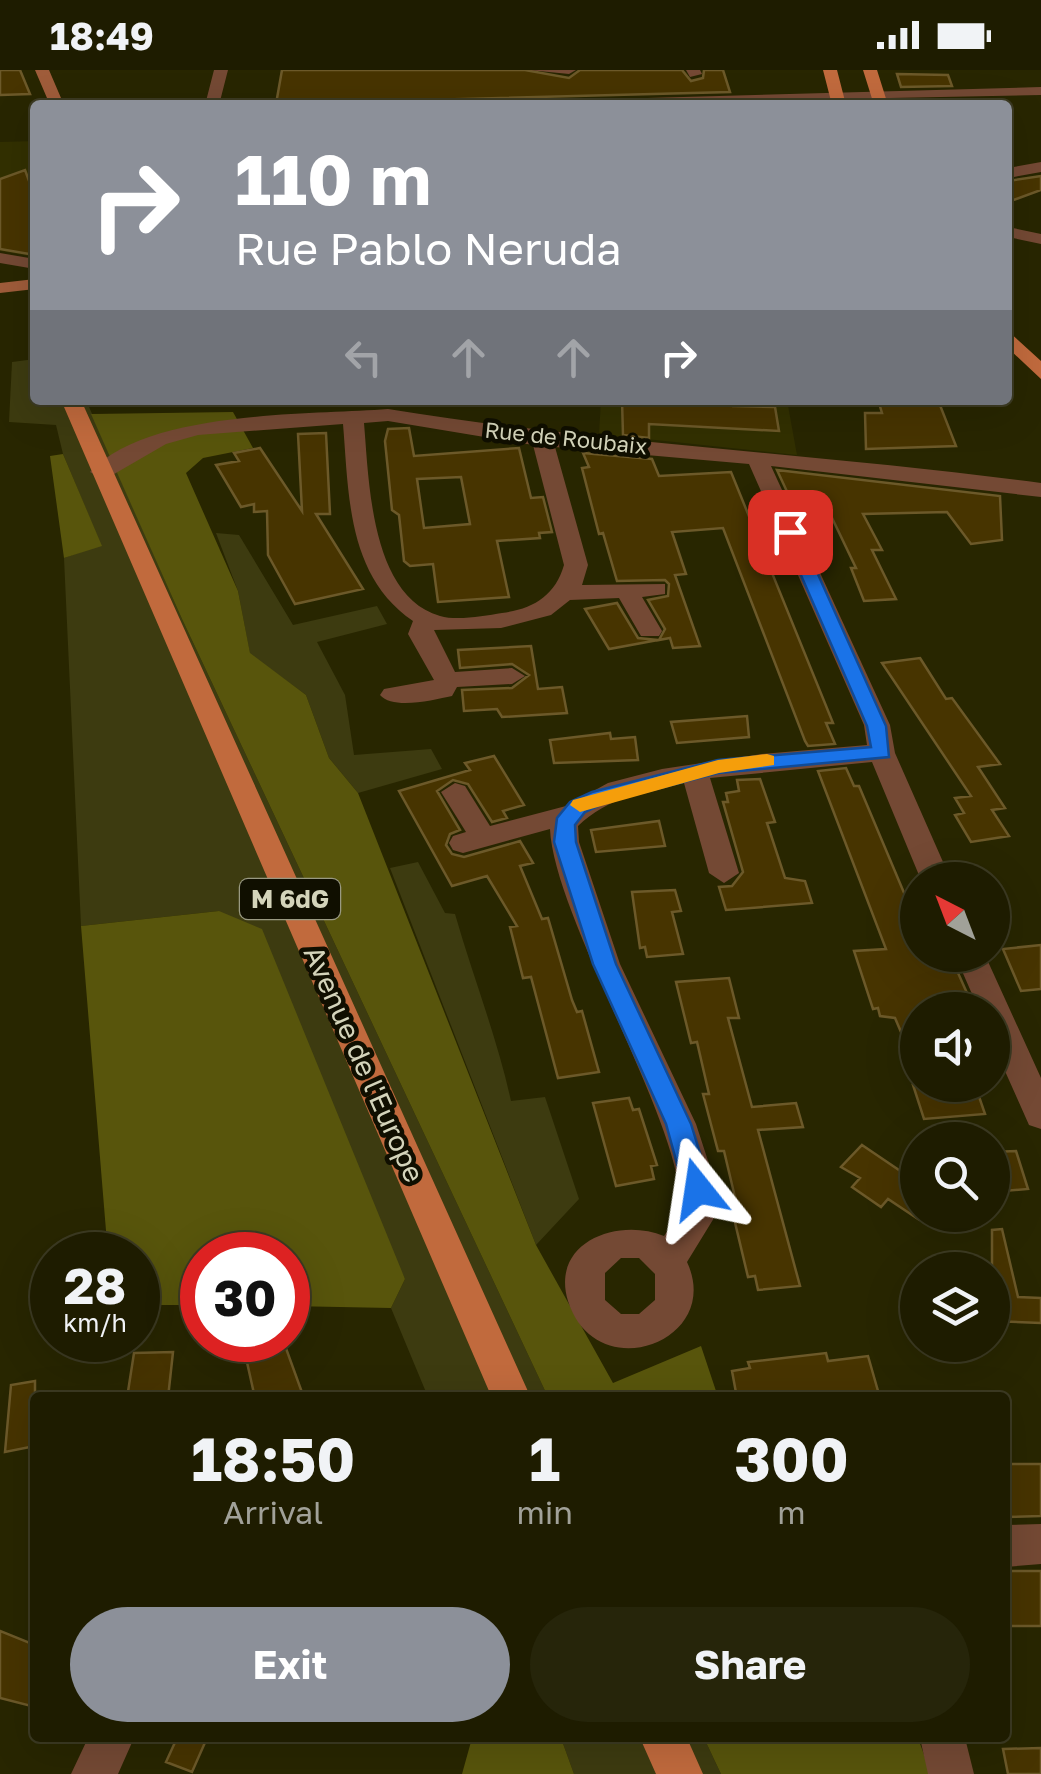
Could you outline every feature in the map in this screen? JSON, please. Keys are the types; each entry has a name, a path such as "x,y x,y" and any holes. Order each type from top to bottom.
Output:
{"main road":[{"path":"830,70 838,100"},
{"path":"870,70 880,100"},
{"path":"1012,328 1041,358"},
{"path":"1012,341 1041,373"},
{"name":"Avenue de l'Europe","path":"73,405 509,1392"},
{"path":"665,1742 680,1774"}],"street":[{"path":"42,70 55,100"},
{"path":"213,100 221,70"},
{"path":"536,70 569,70"},
{"path":"898,100 1041,92"},
{"path":"1012,172 1041,167"},
{"path":"1012,233 1041,239"},
{"path":"0,258 30,263"},
{"path":"0,292 30,289"},
{"name":"Rue de Roubaix","path":"101,472 159,440 184,432 353,417 386,408 542,440 756,458 1041,490"},
{"path":"353,417 366,537 406,605 425,620 454,624 526,615 567,592 657,589"},
{"path":"542,440 576,565 567,592"},
{"path":"756,458 870,711 882,752 928,862"},
{"path":"627,591 650,631"},
{"path":"425,620 420,634 447,680"},
{"path":"447,680 512,676"},
{"path":"393,694 443,690 447,680"},
{"path":"456,792 473,840 570,814 599,796 695,772 738,763 882,752"},
{"path":"695,772 724,873"},
{"path":"570,814 564,824 565,842 601,954 678,1124 693,1167 696,1218 667,1261"},
{"path":"978,972 1041,1114"},
{"path":"94,1774 110,1742"},
{"path":"943,1742 951,1774"}],"shaded area":[{"path":"30,141 30,256 0,251 0,142"},
{"path":"30,360 30,405 88,405 182,619 546,1392 426,1392 391,1308 405,1279 219,911 81,926 64,558 101,545 63,454 56,425 9,422 12,362"},
{"path":"601,405 788,405 797,455 599,434"},
{"path":"233,412 253,448 203,458 186,473 238,591 250,653 306,695 329,758 358,793 536,1245 613,1383 701,1346 716,1392 546,1392 182,619 91,414"},
{"path":"63,454 102,546 64,558 50,456"},
{"path":"216,533 239,535 293,625 377,606 387,624 317,642 345,695 354,755 431,749 442,769 358,793 329,758 306,695 250,654 238,591"},
{"path":"418,862 445,913 455,914 511,1101 545,1097 579,1199 536,1245 390,868"},
{"path":"219,911 262,929 405,1279 391,1308 310,1306 310,1232 180,1232 180,1305 160,1305 160,1232 106,1232 81,926"},
{"path":"471,1742 562,1742 574,1774 462,1774"},
{"path":"562,1742 706,1742 721,1774 574,1774"},
{"path":"706,1742 919,1742 931,1774 721,1774"}],"building":[{"path":"0,70 20,70 30,94 0,95"},
{"path":"282,70 525,70 569,78 580,70 682,70 691,81 703,78 704,70 723,70 730,92 427,100 277,100"},
{"path":"897,74 948,75 952,86 901,87"},
{"path":"25,170 30,184 30,254 0,249 0,179"},
{"path":"1041,176 1041,190 1012,201 1012,180"},
{"path":"622,405 775,407 779,431 649,424 649,438 623,435"},
{"path":"880,405 940,405 956,446 866,449 865,413 882,413"},
{"path":"409,428 414,456 519,448 531,498 543,497 552,532 539,533 540,538 497,541 509,597 438,602 433,564 410,566 404,561 399,515 392,510 385,441 388,429","holes":["461,477 470,524 424,528 417,479"]},
{"path":"326,433 330,514 316,514 363,589 295,604 268,555 267,511 254,512 254,504 241,507 216,465 239,461 234,453 260,448 302,511 298,434"},
{"path":"583,453 652,459 659,476 731,472 833,723 826,723 835,744 808,746 805,741 723,528 672,532 686,574 675,575 700,646 673,648 670,638 659,640 665,629 648,600 668,596 669,584 665,580 617,581 603,533 599,534 582,468 589,467"},
{"path":"777,470 1000,496 1002,540 971,544 947,512 863,514 882,550 872,550 896,599 864,601 851,568 856,568 822,497 790,498"},
{"path":"617,603 638,638 658,640 609,649 585,609"},
{"path":"531,646 538,689 562,687 567,713 502,717 497,709 464,711 462,690 512,688 529,675 512,664 460,668 458,650"},
{"path":"920,658 946,699 952,698 1000,764 978,767 1005,808 992,810 1009,836 971,842 955,815 964,813 955,798 971,796 882,663"},
{"path":"747,716 749,737 677,743 671,722"},
{"path":"610,733 611,739 635,737 638,760 554,763 550,740"},
{"path":"494,756 524,805 503,811 507,818 492,822 468,784 453,780 437,791 460,830 450,834 446,845 452,854 464,857 520,841 533,863 520,866 542,919 548,918 572,1000 577,1012 582,1011 599,1072 558,1078 531,977 523,978 510,927 517,926 487,876 452,886 399,791 470,770 465,763"},
{"path":"846,768 854,786 859,786 900,883 900,972 958,972 967,992 900,992 900,1030 895,1018 880,1016 878,1008 873,1009 854,951 886,949 818,771"},
{"path":"760,779 775,822 767,823 785,878 805,881 812,903 726,910 719,887 732,886 743,872 723,802 728,802 726,793 739,791 737,780"},
{"path":"659,821 665,846 596,852 591,830"},
{"path":"675,890 681,911 672,912 683,954 647,957 645,947 640,948 632,892"},
{"path":"1041,945 1041,989 1021,991 1010,965 1010,948"},
{"path":"729,978 739,1018 728,1018 752,1107 796,1103 803,1127 758,1130 800,1286 758,1290 755,1276 748,1277 732,1210 738,1210 724,1151 718,1151 703,1094 709,1094 697,1042 691,1043 676,982"},
{"path":"629,1098 633,1110 639,1109 657,1165 651,1166 654,1179 616,1186 593,1103"},
{"path":"918,1102 981,1102 985,1114 924,1119"},
{"path":"862,1145 900,1171 900,1207 888,1199 881,1207 852,1187 860,1178 841,1167"},
{"path":"1010,1151 1016,1151 1028,1189 1010,1190"},
{"path":"992,1232 1003,1232 1007,1252 992,1252"},
{"path":"1010,1263 1018,1297 1041,1298 1041,1323 1010,1322"},
{"path":"160,1352 173,1352 169,1392 128,1392 133,1362 160,1362"},
{"path":"826,1353 828,1361 868,1356 878,1392 736,1392 732,1371 750,1368 748,1362"},
{"path":"247,1362 291,1362 302,1392 254,1392"},
{"path":"35,1381 35,1392 30,1392 30,1447 5,1452 11,1385"},
{"path":"1010,1464 1041,1464 1041,1516 1010,1517"},
{"path":"1010,1571 1041,1571 1041,1626 1010,1626"},
{"path":"0,1631 30,1643 30,1706 0,1698"},
{"path":"175,1742 205,1742 192,1772 166,1762"},
{"path":"1041,1748 1041,1774 1008,1774 1003,1749"}],"slow traffic":[{"path":"580,805 599,796 718,766 767,761"}],"route":[{"path":"698,1189 678,1124 605,964 565,842 564,824 578,807 599,796 718,766 882,752 876,726 790,532"}]}
